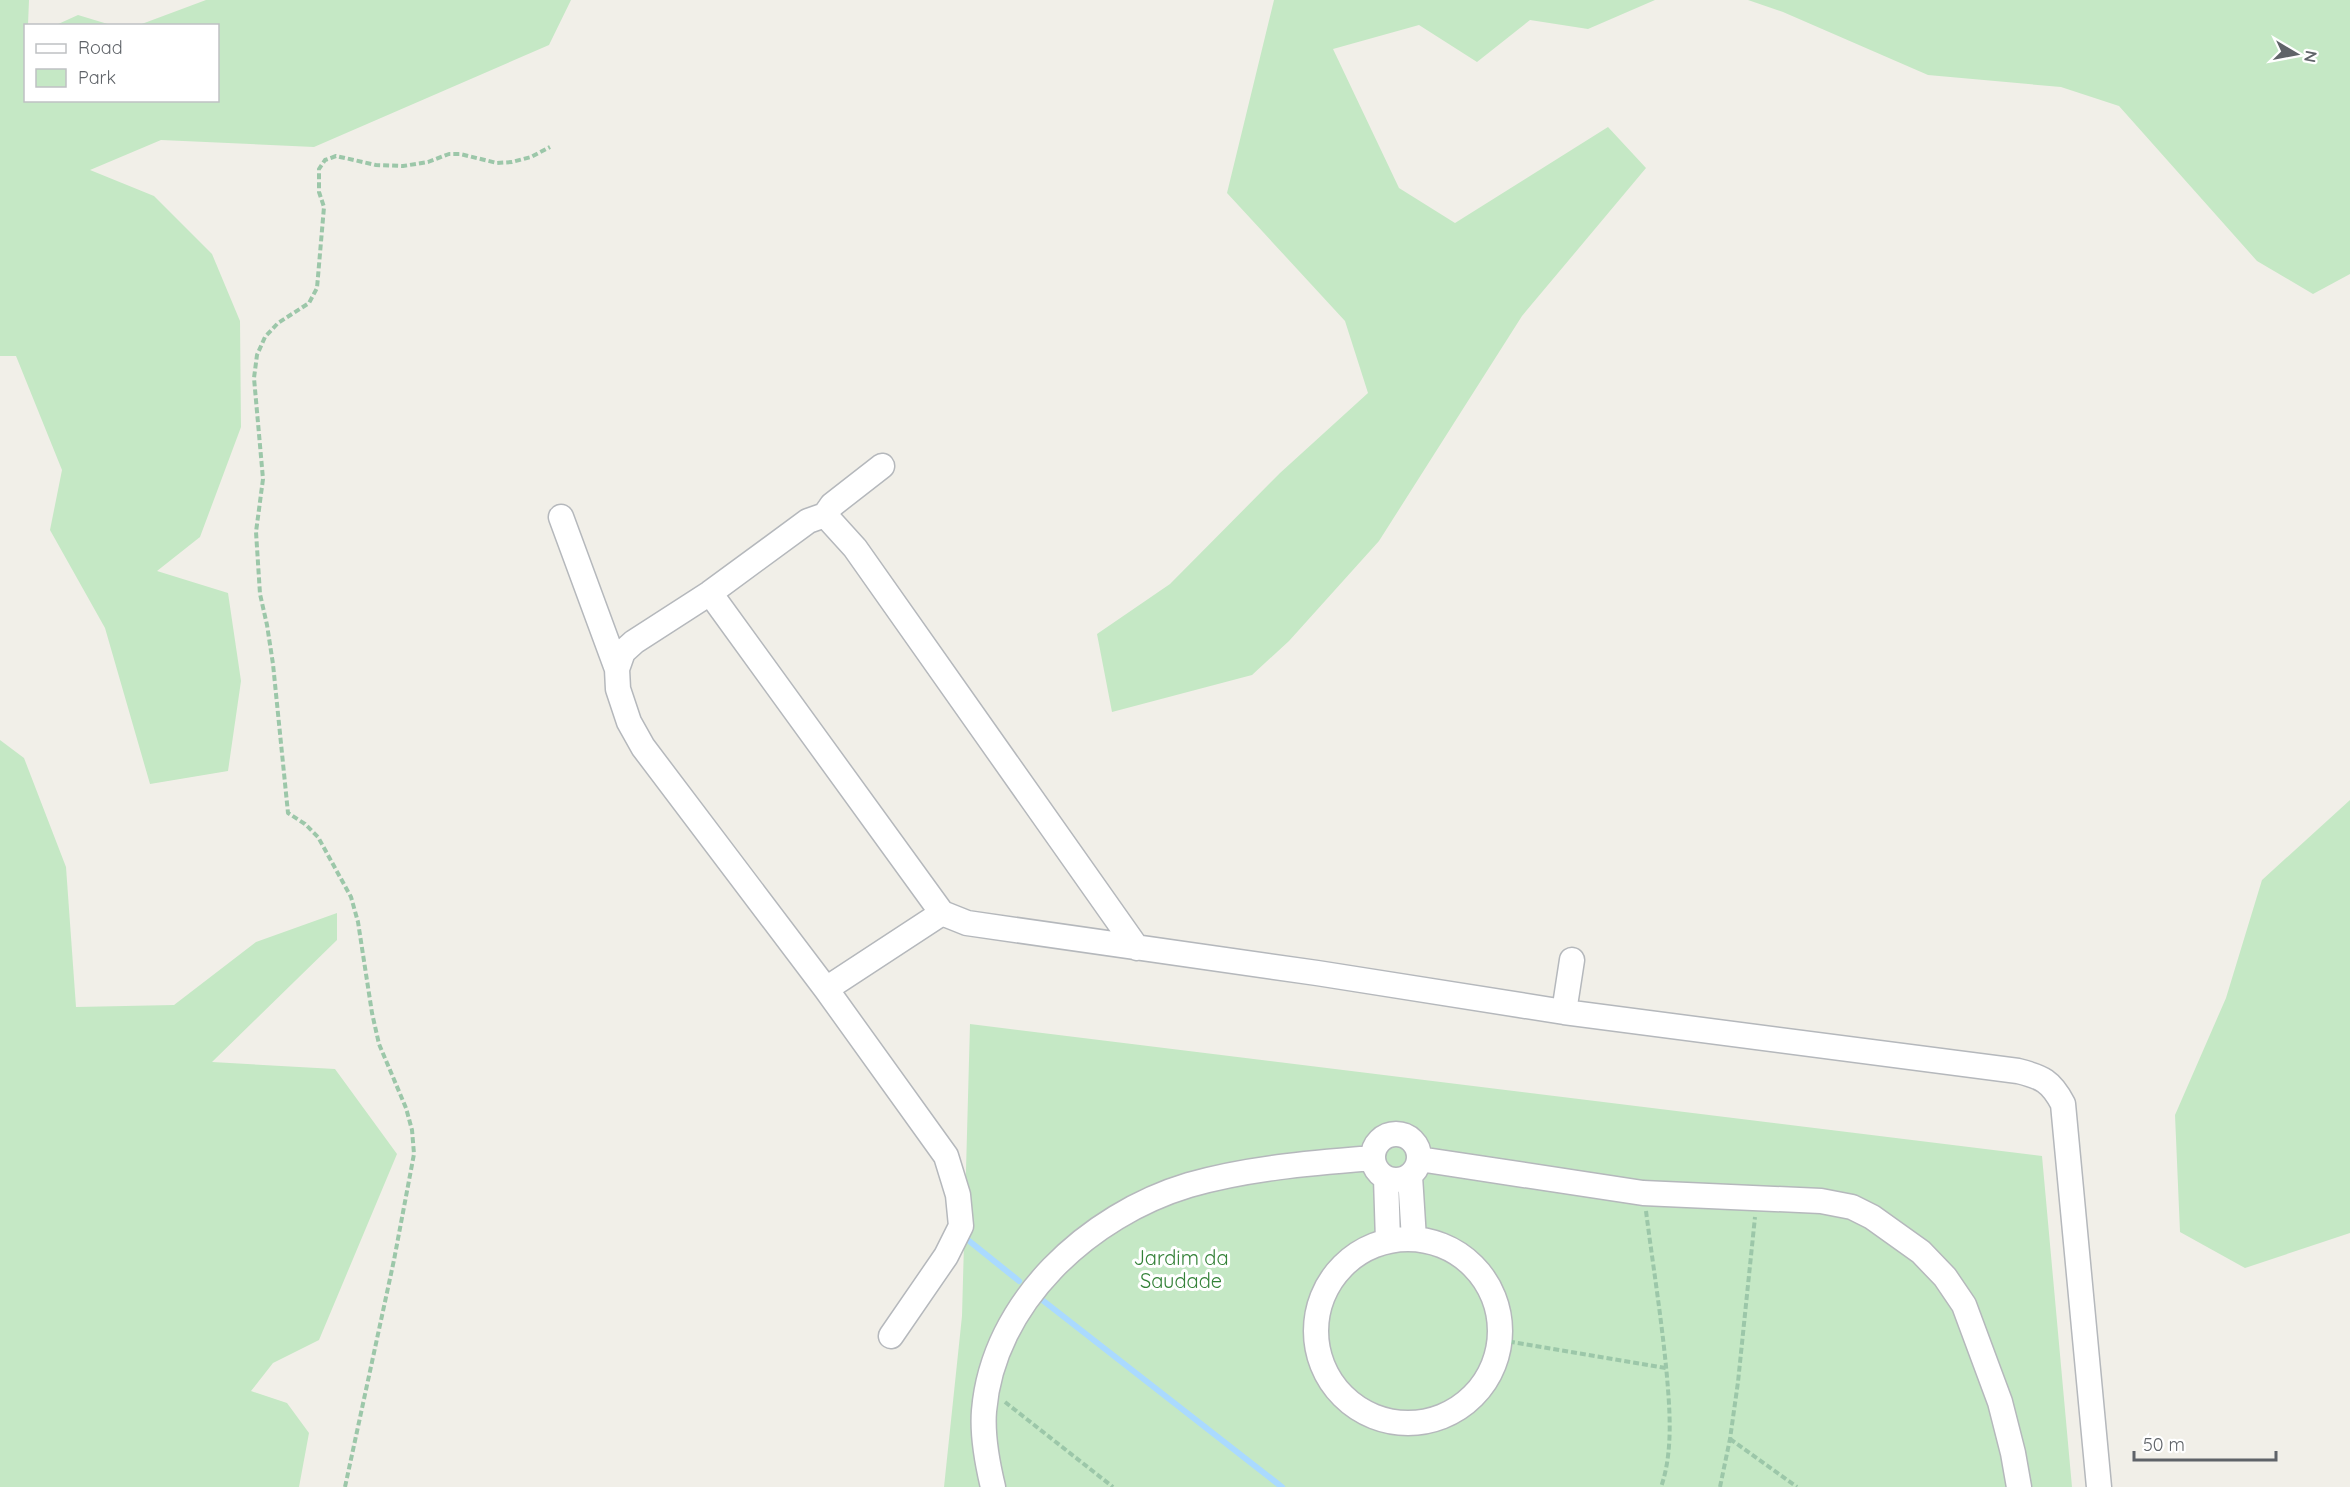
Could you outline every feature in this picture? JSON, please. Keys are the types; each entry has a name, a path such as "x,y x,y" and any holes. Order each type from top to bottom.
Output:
{"street":[{"path":"617,669 623,652 634,642 710,593 808,521 825,515 832,505 882,466"},
{"path":"825,515 855,548 1137,948"},
{"path":"561,517 617,669 618,689 629,722 643,747 826,989 946,1156 958,1195 961,1226 946,1256 891,1336"},
{"path":"710,593 942,913 967,923 1317,973 1564,1012 2018,1071 2040,1076 2055,1088 2062,1104 2099,1487"},
{"path":"826,989 942,913"},
{"path":"1564,1012 1572,960"},
{"path":"993,1487 984,1437 987,1388 997,1356 1026,1300 1045,1276 1077,1244 1110,1220 1152,1199 1189,1185 1302,1164 1397,1168 1643,1193 1821,1201 1852,1207 1872,1217 1921,1252 1944,1277 1964,1305 2000,1402 2019,1487"},
{"path":"1397,1168 1414,1239"},
{"path":"1388,1241 1397,1168"},
{"path":"1414,1239 1445,1247 1460,1254 1478,1271 1491,1292 1499,1316 1500,1340 1494,1365 1482,1387 1464,1405 1442,1418 1417,1424 1392,1423 1368,1415 1347,1401 1331,1382 1320,1359 1316,1334 1319,1308 1328,1285 1344,1265 1364,1250 1388,1241 1414,1239"}],"path":[{"path":"345,1487 414,1154 412,1130 406,1108 379,1044 358,922 351,897 318,837 305,824 288,813 273,664 260,594 256,532 262,479 254,378 257,355 265,337 279,323 309,303 316,288 324,207 318,180 320,169 326,160 336,156 376,165 403,166 428,162 449,154 460,154 497,163 531,157 550,147"},
{"path":"1643,1193 1666,1368 1669,1408 1668,1449 1661,1487"},
{"path":"1720,1487 1731,1439 1751,1268 1756,1197"},
{"path":"1500,1340 1666,1368"},
{"path":"987,1388 1113,1487"},
{"path":"1731,1439 1797,1487"}],"green space":[{"path":"0,0 29,0 28,24 24,24 24,102 219,102 219,24 142,24 206,0 571,0 549,45 314,147 161,140 90,170 154,196 212,254 240,321 241,427 200,537 157,571 228,593 241,681 228,771 150,784 105,628 50,530 62,470 16,356 0,356"},
{"path":"1274,0 1655,0 1588,29 1530,20 1477,62 1419,25 1333,49 1399,188 1455,223 1608,127 1646,168 1522,316 1379,541 1289,641 1252,675 1112,712 1097,634 1170,584 1280,473 1368,393 1345,321 1227,193"},
{"path":"1748,0 2350,0 2350,274 2313,294 2257,261 2119,106 2061,87 1928,75 1783,12"},
{"path":"78,15 108,24 58,24"},
{"path":"0,740 24,758 66,867 76,1007 174,1005 256,942 337,913 337,940 212,1062 335,1069 397,1154 319,1340 273,1363 251,1391 287,1403 309,1433 299,1487 0,1487"},
{"path":"2350,800 2350,1233 2245,1268 2180,1232 2175,1115 2226,998 2262,880"},
{"name":"Jardim da Saudade","path":"970,1024 2042,1156 2072,1487 944,1487 962,1316"}],"waterway":[{"path":"963,1236 1019,1281"},
{"path":"1041,1299 1282,1487"}]}
